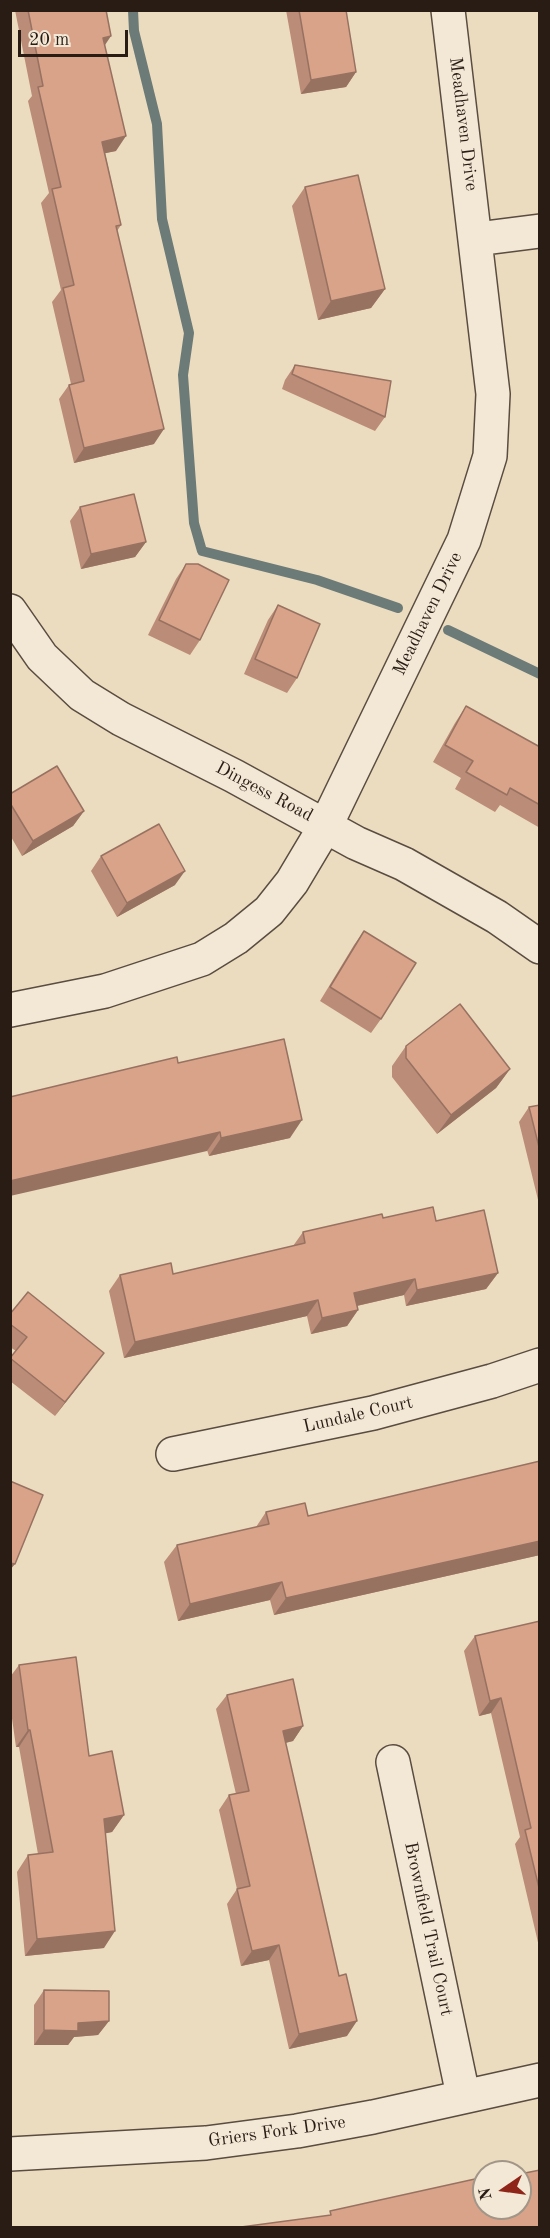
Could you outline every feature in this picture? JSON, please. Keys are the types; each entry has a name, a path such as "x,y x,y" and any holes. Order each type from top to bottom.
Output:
{"street":[{"name":"Meadhaven Drive","path":"10,1010 105,991 202,959 237,938 269,911 292,882 326,825 464,540 484,482 490,456 494,394 448,10"},
{"path":"477,239 540,231"},
{"name":"Dingess Road","path":"10,611 42,657 82,695 121,719 326,825 356,843 404,864 497,917 540,947"},
{"name":"Lundale Court","path":"173,1454 373,1413 492,1381 540,1365"},
{"name":"Brownfield Trail Court","path":"393,1762 463,2095"},
{"name":"Griers Fork Drive","path":"10,2154 206,2143 373,2117 463,2095 540,2080"}],"building":[{"path":"28,10 106,10 111,36 103,38 126,136 102,142 121,225 116,226 164,429 84,448 69,385 84,381 63,288 74,285 52,189 61,187 38,87 43,86"},
{"path":"299,10 346,10 356,72 311,80"},
{"path":"358,175 385,289 331,301 305,187"},
{"path":"295,365 391,381 385,417 292,374"},
{"path":"134,494 146,542 91,554 80,507"},
{"path":"186,564 198,564 229,580 200,640 159,620"},
{"path":"278,605 320,624 297,678 255,659"},
{"path":"466,706 540,747 540,805 510,788 507,795 466,772 473,761 445,745"},
{"path":"57,766 84,811 33,841 10,803 10,794"},
{"path":"159,824 185,871 127,903 101,856"},
{"path":"364,931 416,963 381,1019 330,987"},
{"path":"460,1004 510,1069 451,1115 406,1058 406,1046"},
{"path":"284,1039 302,1120 221,1138 220,1132 10,1181 10,1097 177,1057 178,1063"},
{"path":"540,1105 540,1151 529,1107"},
{"path":"433,1207 436,1221 484,1210 498,1273 417,1290 415,1279 354,1293 358,1310 322,1318 318,1300 135,1342 120,1275 171,1263 173,1274 305,1243 303,1232 382,1214 383,1218"},
{"path":"28,1292 104,1353 65,1402 10,1358 27,1337 10,1324 10,1314"},
{"path":"540,1461 540,1541 286,1598 282,1582 190,1604 177,1545 269,1524 266,1512 305,1503 308,1516"},
{"path":"10,1481 43,1495 15,1564 10,1563"},
{"path":"540,1621 540,1892 525,1830 531,1828 501,1698 490,1701 475,1636"},
{"path":"76,1657 89,1756 112,1751 124,1815 104,1819 115,1931 37,1939 28,1855 53,1852 30,1730 28,1730 19,1665"},
{"path":"293,1679 303,1726 283,1731 339,1976 346,1974 357,2021 299,2034 279,1945 252,1951 237,1889 250,1886 229,1795 249,1791 227,1695"},
{"path":"44,1990 109,1991 109,2021 78,2023 78,2031 44,2030"},
{"path":"540,2170 540,2227 538,2228 241,2228 331,2215 330,2211 472,2180 472,2220 532,2220 532,2172"}],"waterway":[{"path":"133,10 134,31 157,124 162,219 189,333 183,375 194,523 202,551 317,580 398,608"},
{"path":"448,630 540,674"}]}
